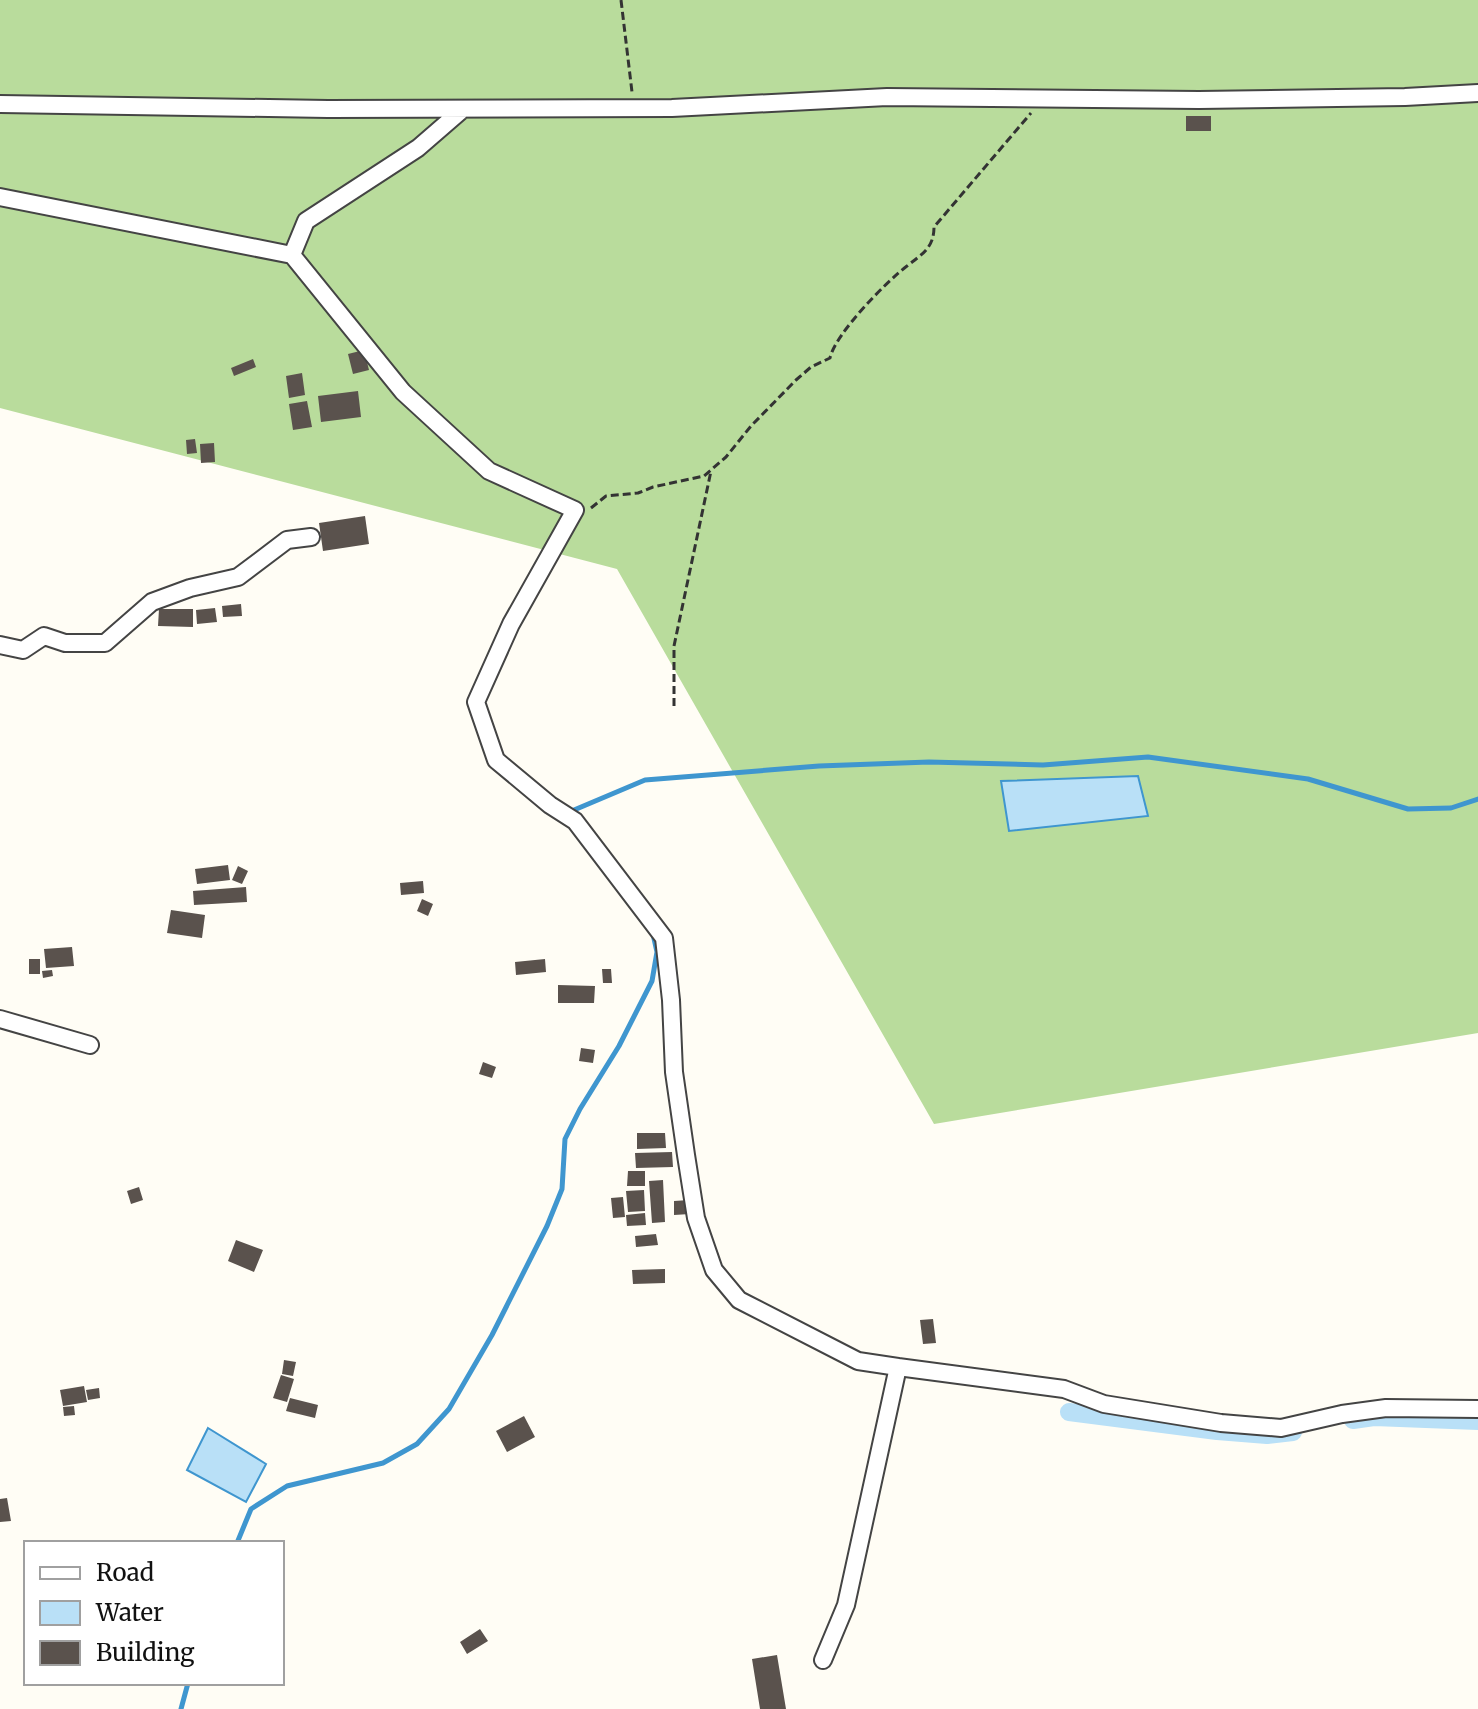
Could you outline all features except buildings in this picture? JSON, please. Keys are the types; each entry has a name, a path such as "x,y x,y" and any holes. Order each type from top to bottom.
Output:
{"street":[{"path":"0,104 633,108 887,97 1199,100 1478,93"},
{"path":"292,255 306,221 418,148 463,109"},
{"path":"0,197 292,255 403,392 489,471 575,510 511,624 476,702 496,760 550,805 575,821 664,938 674,1072 696,1218 714,1270 739,1300 858,1361 1064,1389 1104,1404 1221,1423 1281,1428 1386,1408 1478,1409"},
{"path":"0,645 23,650 44,636 65,643 105,643 152,602 190,588 238,577 287,540 311,537"},
{"path":"0,1019 90,1045"},
{"path":"823,1660 846,1605 898,1367"}],"path":[{"path":"621,0 633,108"},
{"path":"587,511 606,496 638,493 704,476 726,457 796,380 811,367 830,358 832,347 855,318 908,265 927,251 934,239 934,227 1044,98"},
{"path":"674,706 674,646 712,467"}],"green space":[{"path":"0,0 1478,0 1478,1033 934,1124 617,569 0,408"}],"water":[{"path":"1138,776 1148,816 1009,831 1001,781"},
{"path":"208,1428 266,1464 246,1502 187,1470"}],"waterway":[{"path":"574,810 645,780 819,766 929,762 1043,765 1148,757 1308,779 1408,809 1451,808 1478,799"},
{"path":"238,1541 251,1509 287,1486 383,1463 417,1444 449,1409 492,1335 547,1226 562,1189 565,1139 619,1046 652,981 657,952 653,934"},
{"path":"1069,1412 1217,1431 1267,1435 1293,1432"},
{"path":"1353,1420 1374,1417 1478,1421"},
{"path":"181,1709 187,1685"}]}
